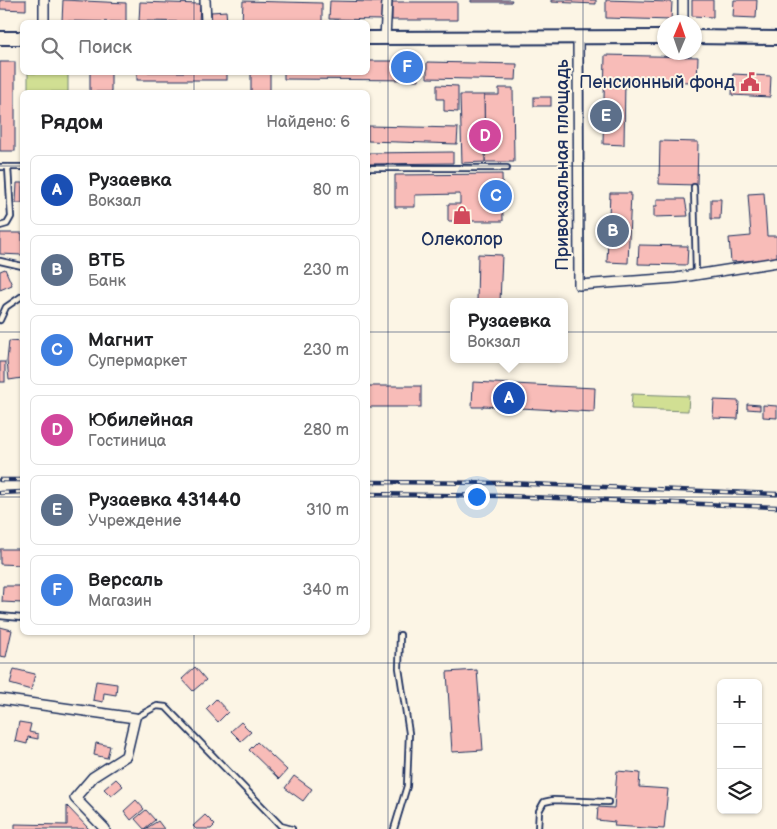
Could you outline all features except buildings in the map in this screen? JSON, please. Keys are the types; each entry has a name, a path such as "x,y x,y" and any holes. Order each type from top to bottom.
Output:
{"street":[{"path":"44,0 44,20"},
{"path":"206,0 206,20"},
{"path":"385,38 387,0"},
{"path":"683,0 683,15"},
{"name":"Привокзальная площадь","path":"578,37 579,285 676,278 696,274"},
{"path":"370,38 657,37"},
{"path":"702,37 777,38"},
{"path":"0,38 20,38"},
{"path":"696,274 777,262"},
{"path":"0,699 136,718 126,756 93,777 76,798 105,829"}],"lane":[{"path":"0,167 20,167"},
{"path":"0,226 7,224 11,217 8,167"},
{"path":"370,168 507,168"},
{"path":"694,187 696,274"},
{"path":"0,261 20,266"},
{"path":"0,320 6,307 20,297"},
{"path":"0,616 20,618"},
{"path":"394,829 407,786 409,733 399,668 400,635"},
{"path":"136,718 157,706 166,707 281,826 292,829"},
{"path":"538,829 539,811 544,802 553,800 608,802"}],"green space":[{"path":"28,75 68,75 68,90 28,90"},
{"path":"632,394 689,396 688,411 631,409"}],"railway":[{"path":"0,480 20,480"},
{"path":"370,482 506,483 777,494"},
{"path":"0,493 20,492"},
{"path":"370,494 505,496 777,507"}],"place":[{"name":"Версаль","path":"407,67"},
{"name":"Пенсионный фонд","path":"750,82"},
{"name":"Рузаевка 431440","path":"606,116"},
{"name":"Юбилейная","path":"485,136"},
{"name":"Магнит","path":"496,196"},
{"name":"Олеколор","path":"462,215"},
{"name":"ВТБ","path":"613,231"},
{"name":"Рузаевка","path":"509,398"}]}
